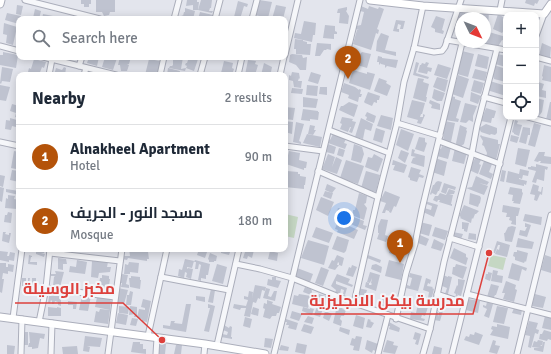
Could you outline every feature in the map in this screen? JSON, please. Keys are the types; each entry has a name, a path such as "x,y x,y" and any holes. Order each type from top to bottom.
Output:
{"street":[{"path":"0,4 1,0"},
{"path":"25,0 85,16"},
{"path":"175,16 179,0"},
{"path":"216,16 220,0"},
{"path":"253,16 256,0"},
{"path":"288,43 298,0"},
{"path":"274,354 360,0"},
{"path":"370,0 423,6 460,4 500,10 548,14"},
{"path":"500,10 502,0"},
{"path":"414,48 439,52 442,51 460,4"},
{"path":"539,30 548,14 551,4"},
{"path":"354,303 378,197 397,123 404,82 414,48 423,6"},
{"path":"447,40 455,42"},
{"path":"0,46 16,50"},
{"path":"396,319 461,48"},
{"path":"491,48 503,50"},
{"path":"424,354 450,238 497,49"},
{"path":"539,58 551,61"},
{"path":"50,72 52,60"},
{"path":"56,60 102,72"},
{"path":"80,66 81,60"},
{"path":"161,72 163,60"},
{"path":"201,72 204,60"},
{"path":"239,72 241,60"},
{"path":"281,72 284,60"},
{"path":"85,72 86,68"},
{"path":"484,97 503,102"},
{"path":"452,354 510,120"},
{"path":"539,120 551,123"},
{"path":"397,123 500,164"},
{"path":"329,130 389,153"},
{"path":"0,142 16,145"},
{"path":"288,146 324,151"},
{"path":"318,171 378,197"},
{"path":"517,354 551,215"},
{"path":"450,238 479,247"},
{"path":"13,318 22,252"},
{"path":"39,322 46,288 50,252"},
{"path":"57,252 120,261"},
{"path":"108,354 122,252"},
{"path":"148,336 167,252"},
{"path":"217,345 238,252"},
{"path":"236,264 292,278 396,319 430,330"},
{"path":"161,277 229,290"},
{"path":"46,288 115,297"},
{"path":"437,294 464,303"},
{"path":"467,294 551,315"},
{"path":"378,354 388,315"},
{"path":"0,317 217,345 265,354"},
{"path":"21,354 22,319"},
{"path":"51,354 52,323"},
{"path":"156,354 158,338"},
{"path":"204,354 205,344"}],"green space":[{"path":"288,215 298,217 294,238 288,237"},
{"path":"491,255 506,258 503,270 488,266"}],"building":[{"path":"81,0 91,0 91,4 89,4 89,7 84,7 84,4 81,4"},
{"path":"96,0 115,0 115,12 110,12 109,15 104,16 102,12 96,12"},
{"path":"187,0 197,0 197,2 199,2 198,10 193,10 193,5 186,6"},
{"path":"201,0 212,0 209,11 213,11 212,13 198,10"},
{"path":"259,0 272,2 268,16 255,15"},
{"path":"526,0 539,0 534,6 525,3"},
{"path":"238,1 248,4 247,7 244,6 241,16 234,16"},
{"path":"17,5 23,6 21,15 16,14"},
{"path":"276,5 286,7 284,16 273,16"},
{"path":"361,6 368,9 369,6 384,9 377,29 379,30 378,34 376,33 371,50 353,44 357,30 359,30 355,29 356,26 361,25 364,12 360,11"},
{"path":"347,7 346,11 349,16 348,24 339,23 340,13 337,13 338,9"},
{"path":"185,8 195,11 194,16 183,16"},
{"path":"35,9 41,11 40,16 33,16"},
{"path":"460,10 468,11 468,12 460,12"},
{"path":"200,12 213,15 213,16 199,16"},
{"path":"7,13 21,16 16,16 16,23 5,20"},
{"path":"43,14 53,16 43,16"},
{"path":"498,14 503,17 503,32 502,33 493,29"},
{"path":"436,16 445,19 442,30 444,31 443,34 435,32 435,29 431,27"},
{"path":"396,20 405,21 403,29 400,29 401,25 398,24 397,29 399,29 399,32 393,31"},
{"path":"304,21 316,23 315,35 313,35 312,42 294,38 295,33 301,34"},
{"path":"4,23 16,27 13,45 6,43 7,35 3,34"},
{"path":"325,25 335,26 335,31 337,34 334,34 334,39 323,38"},
{"path":"381,33 389,36 385,50 396,52 396,56 376,51 377,41"},
{"path":"491,33 503,36 503,40 497,48 491,46"},
{"path":"295,39 303,40 307,42 307,44 311,44 310,55 296,54 296,49 294,49"},
{"path":"317,43 331,44 331,50 324,50 320,56 315,56"},
{"path":"542,43 551,47 550,59 539,56"},
{"path":"462,51 474,54 468,77 457,74"},
{"path":"3,52 16,55 17,60 16,68 0,65 0,55 3,55"},
{"path":"362,52 371,54 367,68 357,65 360,56 356,55 357,53 360,54"},
{"path":"478,54 489,57 487,69 475,66"},
{"path":"498,54 503,55 503,66 495,64"},
{"path":"290,55 302,55 303,58 307,57 306,70 300,70 296,65 289,62"},
{"path":"378,56 398,60 396,68 387,66 385,68 385,65 380,63 380,65 379,62 377,62"},
{"path":"34,60 46,62 44,68 42,67 40,72 28,72 29,68 31,69"},
{"path":"88,60 98,60 97,66 87,63"},
{"path":"104,60 116,60 113,70 102,67"},
{"path":"119,60 130,60 129,64 127,64 129,65 127,71 121,71 120,65 118,65"},
{"path":"149,60 160,61 158,72 146,72"},
{"path":"173,60 182,60 181,69 186,68 185,71 169,68 173,65"},
{"path":"188,60 198,60 194,71 186,68 187,66 185,65"},
{"path":"248,60 256,61 255,64 258,65 256,72 246,72"},
{"path":"224,61 233,63 233,72 221,72"},
{"path":"416,62 419,63 416,73 429,77 428,79 413,75"},
{"path":"426,62 429,63 427,67 432,68 431,72 428,71 427,74 418,72 420,65 422,63 425,64"},
{"path":"264,63 272,67 271,72 262,72"},
{"path":"438,64 451,68 447,79 434,75"},
{"path":"494,65 503,68 503,81 494,79 492,74"},
{"path":"544,65 551,67 551,82 542,80"},
{"path":"2,67 13,69 10,82 2,81 1,84 0,83"},
{"path":"64,67 66,68 65,72 55,72 56,68 62,70"},
{"path":"168,68 180,71 180,72 167,72"},
{"path":"475,69 487,72 485,81 472,78"},
{"path":"353,70 367,74 367,72 375,74 370,90 349,83"},
{"path":"292,72 299,73 300,79 299,78 298,81 302,81 301,88 294,87 293,81 289,80 289,75 291,76"},
{"path":"311,72 321,75 318,84 308,81"},
{"path":"458,75 469,79 463,98 452,94"},
{"path":"437,77 448,80 445,92 433,87"},
{"path":"379,78 387,81 386,83 391,86 387,96 374,91"},
{"path":"418,78 424,79 423,82 429,84 426,102 413,98"},
{"path":"474,80 484,83 481,94 471,91"},
{"path":"490,81 503,85 503,95 487,90"},
{"path":"539,82 544,84 542,90 546,91 546,98 539,97"},
{"path":"344,83 361,90 360,94 362,94 361,97 359,97 358,102 348,98 349,95 341,92"},
{"path":"0,85 10,87 6,101 0,100"},
{"path":"307,85 318,86 317,96 306,95"},
{"path":"320,87 327,87 327,95 319,94"},
{"path":"292,88 303,89 302,94 291,93"},
{"path":"434,89 445,93 442,101 437,101 432,98"},
{"path":"368,92 380,96 377,103 374,102 372,106 364,102"},
{"path":"471,92 481,96 478,104 470,101"},
{"path":"451,96 461,101 456,118 459,119 458,122 445,120"},
{"path":"303,97 318,99 316,108 303,107"},
{"path":"539,99 544,100 542,112 539,116"},
{"path":"412,100 425,103 420,117 423,117 423,114 425,115 421,124 417,123 418,120 407,117"},
{"path":"430,100 440,104 440,110 431,108 432,105 429,103"},
{"path":"349,102 358,105 354,117 339,110 341,106"},
{"path":"551,102 551,122 546,120"},
{"path":"465,103 477,106 473,116 473,122 469,120 466,123 460,122"},
{"path":"12,104 16,105 16,113 10,111"},
{"path":"288,107 295,108 293,120 288,119"},
{"path":"486,108 496,111 491,123 481,121 480,119"},
{"path":"303,109 318,111 318,120 301,120"},
{"path":"367,112 376,116 374,123 366,120 367,117 365,116"},
{"path":"381,115 393,118 391,130 377,126"},
{"path":"342,117 353,119 352,121 356,122 352,133 349,132 351,127 348,132 340,129"},
{"path":"10,118 16,120 16,127 12,126 11,130 5,129 6,120 10,121"},
{"path":"361,118 373,124 371,131 365,129 363,139 355,137"},
{"path":"515,120 518,121 517,124 522,125 519,136 512,132"},
{"path":"288,121 293,122 292,134 288,133"},
{"path":"445,121 455,123 451,142 443,141 444,134 442,134"},
{"path":"296,122 304,124 299,141 301,144 293,142"},
{"path":"534,123 541,125 535,147 528,145"},
{"path":"486,124 497,128 497,133 495,135 481,132 479,128"},
{"path":"310,125 315,126 314,130 316,130 313,135 308,134"},
{"path":"460,125 467,128 467,131 464,144 460,147 457,146 456,143"},
{"path":"523,127 530,128 530,135 528,135 526,144 519,142"},
{"path":"376,128 385,131 382,143 373,140"},
{"path":"401,129 414,134 408,151 396,145"},
{"path":"307,134 322,137 320,147 303,143"},
{"path":"333,134 346,139 344,143 347,144 345,149 328,143"},
{"path":"511,135 519,137 517,143 510,141"},
{"path":"480,136 498,140 498,144 500,144 496,160 486,157 487,153 482,145 483,141"},
{"path":"419,137 425,138 425,142 427,143 424,152 415,149"},
{"path":"328,144 336,147 334,154 326,152"},
{"path":"354,144 362,147 364,154 361,163 351,160"},
{"path":"446,145 451,147 448,159 437,156 439,148 441,149 442,146 445,147"},
{"path":"339,148 345,150 343,157 337,155"},
{"path":"455,148 467,152 464,164 452,161"},
{"path":"518,148 530,150 526,167 515,164"},
{"path":"412,149 415,150 414,153 425,156 424,167 411,163 413,158 416,157 411,156"},
{"path":"401,150 409,153 405,163 398,158"},
{"path":"14,151 16,151 16,169 11,168"},
{"path":"289,151 300,153 299,160 307,162 306,168 304,168 304,170 288,165"},
{"path":"539,152 545,152 544,156 551,157 551,164 540,163 541,161 534,161"},
{"path":"328,154 335,157 332,167 336,157 342,160 337,174 322,169"},
{"path":"374,154 383,159 378,172 365,167 368,157 372,158"},
{"path":"435,158 447,162 444,176 432,172"},
{"path":"475,158 481,160 478,174 469,170"},
{"path":"346,160 364,166 358,184 340,178"},
{"path":"393,160 407,165 404,173 393,170 395,165 392,165"},
{"path":"484,161 492,164 489,172 493,174 491,179 479,174"},
{"path":"536,164 548,167 547,170 545,169 544,181 537,179 536,183 532,182 536,171 528,169 528,167 536,167"},
{"path":"411,167 421,170 419,174 424,176 423,178 419,177 417,182 410,180 408,177"},
{"path":"520,169 529,171 528,176 523,175 522,179 519,178 527,181 526,185 524,184 524,186 506,182 508,171 519,174"},
{"path":"12,170 16,171 16,181 10,180"},
{"path":"502,170 506,171 504,182 500,181"},
{"path":"288,171 298,172 300,176 306,177 304,189 288,187"},
{"path":"366,171 380,175 376,192 361,188"},
{"path":"0,175 5,176 3,187 0,186"},
{"path":"476,176 489,182 487,185 479,183 488,186 484,195 466,188 472,187"},
{"path":"438,181 442,182 439,191 436,195 432,193 431,195 433,185"},
{"path":"444,183 456,187 455,190 448,188 446,194 441,192"},
{"path":"327,184 336,188 332,193 325,190"},
{"path":"533,184 539,186 538,191 541,192 543,187 542,195 540,194 537,201 534,200 535,195 530,194"},
{"path":"0,187 4,188 2,202 0,201"},
{"path":"510,187 522,189 523,193 520,204 513,203 513,195 508,194"},
{"path":"6,189 16,191 16,194 6,192"},
{"path":"449,189 455,191 454,194 449,194 453,195 452,206 439,202 440,200 437,202 433,200 435,196 438,196 440,193 446,195"},
{"path":"325,191 333,193 331,199 323,196"},
{"path":"385,191 400,197 396,207 394,206 391,213 389,212 390,208 389,211 386,210 385,213 382,213 386,203 380,201"},
{"path":"359,193 367,196 366,203 364,204 367,208 364,220 354,216 353,213"},
{"path":"470,193 480,196 481,198 478,207 469,204"},
{"path":"8,195 15,196 14,199 16,199 16,209 5,208 6,198 8,199"},
{"path":"321,197 334,202 328,216 316,210"},
{"path":"425,201 438,205 434,217 423,212 424,208 431,210 432,206 424,203"},
{"path":"464,205 479,211 475,214 473,219 472,218 471,223 460,218 461,217 459,216"},
{"path":"503,205 520,208 518,216 516,216 516,225 511,224 512,221 509,220 510,217 506,217 507,213 502,212"},
{"path":"338,208 345,210 343,216 347,217 346,220 335,217"},
{"path":"8,212 12,213 11,223 4,222 5,215 7,215"},
{"path":"525,214 542,217 541,225 523,221"},
{"path":"351,216 364,221 363,225 367,226 365,230 348,223"},
{"path":"381,219 388,220 385,235 388,236 386,242 377,239 379,233 378,226"},
{"path":"338,221 358,230 354,239 337,232 338,230 335,229"},
{"path":"420,222 432,225 429,236 419,233"},
{"path":"462,222 469,223 467,232 462,229"},
{"path":"525,223 531,225 527,237 519,235 520,230 525,231 527,227 525,227"},
{"path":"316,227 333,233 329,243 312,237"},
{"path":"435,227 448,231 445,240 432,236"},
{"path":"508,227 516,227 512,242 505,241 504,233"},
{"path":"3,232 6,232 5,234 9,235 9,233 11,233 9,243 2,241"},
{"path":"453,232 463,234 461,239 452,237"},
{"path":"469,233 476,234 476,240 468,239"},
{"path":"420,235 429,239 426,246 418,243"},
{"path":"337,236 349,240 344,253 332,249"},
{"path":"518,238 534,242 532,249 516,247"},
{"path":"434,239 444,244 441,251 431,248"},
{"path":"308,240 329,246 324,265 301,258"},
{"path":"497,241 510,245 507,257 495,254 497,249 499,250 500,245 498,245 495,253 493,253"},
{"path":"395,243 402,246 400,256 389,253 391,245 394,245"},
{"path":"454,248 466,254 466,257 468,258 466,265 450,258"},
{"path":"517,250 528,253 526,262 525,261 524,263 515,260 515,257 513,256 514,252 517,252"},
{"path":"0,251 8,252 7,256 9,256 10,252 15,253 14,261 9,260 9,262 0,260"},
{"path":"36,252 44,252 41,253 45,254 44,257 36,254"},
{"path":"129,252 148,252 149,259 147,259 147,261 128,258 127,260 122,259 123,256 130,256"},
{"path":"198,252 207,252 205,258 197,255"},
{"path":"221,252 230,252 229,255"},
{"path":"245,252 254,252 252,258 248,256 247,259 243,258"},
{"path":"270,252 278,253 277,261 268,259"},
{"path":"210,253 217,256 216,261 209,262 208,259"},
{"path":"29,255 32,256 30,262 37,262 37,265 28,264"},
{"path":"337,255 344,258 342,266 339,265 335,270 328,268 332,260 334,261"},
{"path":"368,255 381,260 380,263 367,258"},
{"path":"545,255 551,257 551,273 541,270"},
{"path":"58,258 66,259 67,264 63,264 63,270 58,269"},
{"path":"185,259 194,261 192,268 187,267 187,269 193,269 191,279 186,277 187,273 185,272 184,278 178,276 179,269 182,270"},
{"path":"77,260 87,262 85,274 69,272 70,266 76,267"},
{"path":"195,260 210,264 206,279 201,278 201,281 198,280 201,265 199,264 198,269 195,269"},
{"path":"389,260 404,264 401,280 385,276"},
{"path":"92,261 108,262 107,267 111,267 110,272 99,273 98,278 91,277"},
{"path":"129,262 139,263 138,273 130,272 130,274 124,274 125,264 128,265"},
{"path":"0,263 6,263 6,267 8,267 8,264 14,265 13,272 8,271 8,274 3,273 2,279 4,279 2,293 0,292"},
{"path":"512,263 527,268 526,271 522,269 519,281 508,278"},
{"path":"217,264 227,267 223,284 212,281"},
{"path":"376,264 382,267 381,273 371,269 372,265"},
{"path":"456,264 467,267 463,279 452,274 453,267 455,267"},
{"path":"352,265 357,267 353,277 346,275 349,267 351,268"},
{"path":"321,267 329,270 323,286 315,283"},
{"path":"297,268 313,274 310,282 294,276"},
{"path":"493,270 498,271 497,275 503,276 502,283 491,281"},
{"path":"55,271 64,272 60,287 53,286 55,276 51,276 51,274 56,274"},
{"path":"370,272 380,275 376,291 365,287 366,282 369,283 369,285 372,284 372,278 370,283 367,282"},
{"path":"488,272 492,273 490,281 485,279"},
{"path":"410,273 422,276 418,291 406,288 407,285 410,286 412,278 409,277"},
{"path":"122,274 128,275 126,284 129,285 129,288 121,287 122,283 120,283"},
{"path":"337,274 350,279 348,283 353,285 352,287 336,281 336,284 347,288 345,295 343,294 344,290 341,289 340,294 335,293 336,290 331,286"},
{"path":"102,275 109,276 110,279 109,286 106,286 105,291 98,290"},
{"path":"443,275 452,277 448,294 445,294 447,288 442,286 443,281 441,280"},
{"path":"131,276 140,277 140,289 130,287 129,278 131,278"},
{"path":"272,277 276,277 276,280 281,281 278,288 267,285 268,279 272,280"},
{"path":"22,278 26,278 26,283 28,283 28,278 30,278 29,283 32,283 32,278 36,278 36,286 22,286"},
{"path":"426,278 431,280 430,284 428,283 427,286 433,287 432,288 434,289 430,299 428,298 429,292 423,290"},
{"path":"458,279 465,280 461,296 458,295 458,293 457,299 455,299 456,294 454,293 457,285 458,286"},
{"path":"506,281 516,285 515,289 517,290 514,302 503,299 505,293 502,293"},
{"path":"491,284 499,286 493,299 487,297"},
{"path":"255,285 266,287 265,291 262,290 260,299 258,298 256,303 253,302 250,317 244,316 246,308 241,308 240,310 233,308 234,304 246,306 248,300 244,299 244,296 248,297 249,291 253,292 252,298"},
{"path":"305,287 311,289 311,295 303,292"},
{"path":"118,288 128,290 124,304 116,303"},
{"path":"266,288 270,289 268,296 271,297 274,291 277,291 275,301 263,298"},
{"path":"358,288 367,290 363,302 356,299"},
{"path":"211,289 215,290 213,303 208,302"},
{"path":"130,291 133,292 131,305 126,305 127,295 129,295"},
{"path":"51,292 58,293 58,295 60,295 61,306 55,301 54,304 52,304 51,300 50,303 48,303"},
{"path":"299,294 311,296 308,308 292,304 294,295 298,296"},
{"path":"319,294 329,297 326,305 316,301"},
{"path":"535,294 546,297 543,308 532,306"},
{"path":"82,295 91,296 88,311 79,310"},
{"path":"196,296 205,297 205,302 196,300"},
{"path":"97,297 109,298 111,301 110,310 95,307"},
{"path":"383,297 389,299 387,304 389,304 388,309 378,308 379,303 381,305 387,305 382,303"},
{"path":"143,299 151,301 147,322 137,318 139,309 145,310 145,308 141,307"},
{"path":"468,299 480,301 478,313 466,310"},
{"path":"267,300 273,302 272,304 281,307 279,313 277,313 276,316 272,316 270,319 263,317 265,309 263,308 264,303 267,304"},
{"path":"68,301 77,302 76,309 73,309 73,305 68,305"},
{"path":"487,302 493,304 489,318 484,316 487,309 483,307 483,305 486,306"},
{"path":"439,303 445,304 440,321 434,320 435,312 438,312 438,317 439,312 437,311"},
{"path":"186,304 191,304 186,332 163,328 163,325 170,326 171,321 182,324"},
{"path":"208,304 215,306 209,332 204,331 210,308 208,308"},
{"path":"318,304 324,306 320,317 314,315"},
{"path":"418,304 428,307 425,316 422,315 421,318 425,319 424,321 410,319 411,312 416,313"},
{"path":"119,306 129,307 128,314 119,313"},
{"path":"130,306 137,307 137,317 134,317 135,314 129,315"},
{"path":"337,306 346,310 344,316 341,316 340,319 342,321 341,326 333,323"},
{"path":"497,306 508,308 504,324 493,322"},
{"path":"48,307 61,308 61,316 48,316"},
{"path":"253,307 259,309 258,316 251,314"},
{"path":"303,307 314,309 312,315 302,311"},
{"path":"514,308 522,310 521,315 512,313"},
{"path":"100,309 110,310 108,324 94,322 96,311 99,312"},
{"path":"292,311 302,314 299,321 290,318"},
{"path":"325,311 332,314 329,321 323,318"},
{"path":"118,313 128,315 126,325 116,323"},
{"path":"356,315 365,318 363,329 353,326"},
{"path":"308,316 314,318 312,324 304,322"},
{"path":"545,316 551,318 551,330 542,328"},
{"path":"245,317 252,319 250,328 243,326"},
{"path":"132,318 138,319 136,326 130,325"},
{"path":"286,319 298,323 296,330 288,328 289,325 286,325 287,322 285,322"},
{"path":"368,319 374,323 371,328 366,327"},
{"path":"529,321 538,323 536,329 539,330 538,334 535,333 531,348 528,347 530,336 525,335"},
{"path":"389,322 400,328 399,332 389,329"},
{"path":"304,324 314,327 311,334 301,331"},
{"path":"497,324 510,327 508,339 490,335 493,330 491,329 492,326 497,327"},
{"path":"224,325 229,328 230,326 232,327 232,339 221,337 222,334 227,335 228,332 223,330"},
{"path":"340,327 350,330 349,335 339,331"},
{"path":"544,330 551,332 551,340 548,339 547,341 539,339 540,334 542,334"},
{"path":"23,332 28,332 28,345 23,345"},
{"path":"29,332 45,334 44,339 40,338 38,348 32,349 32,347 28,347 30,343"},
{"path":"415,332 421,334 418,345 415,344 417,338 416,340 413,339"},
{"path":"475,332 483,335 479,345 464,340 466,336 469,337 470,334 474,335"},
{"path":"85,336 102,338 100,347 87,346 90,347 89,352 83,351"},
{"path":"356,336 362,337 359,351 353,350 354,346 350,345 352,338 355,339"},
{"path":"265,338 273,339 271,348 264,347"},
{"path":"367,340 378,344 376,351 373,350 372,353 365,349"},
{"path":"387,340 394,342 393,345 398,346 395,354 383,352"},
{"path":"493,340 496,341 495,345 500,346 497,354 489,352"},
{"path":"538,340 543,341 542,345 540,345 542,346 543,342 545,342 543,352 534,350 534,348 540,348 532,347 534,341 537,342"},
{"path":"133,342 140,342 140,344 143,344 143,349 146,349 146,354 131,352"},
{"path":"160,343 166,344 165,354 158,354"},
{"path":"297,343 307,345 305,354 295,352"},
{"path":"7,345 15,346 14,354 7,354"},
{"path":"176,345 182,345 181,354 174,354"},
{"path":"281,345 289,347 288,351 279,350"},
{"path":"77,346 78,354 63,354 62,347"},
{"path":"434,346 442,348 441,354 432,354"}],"place":[{"name":"مسجد النور - الجريف","path":"348,79"},
{"name":"مدرسة بيكن الانجليزية","path":"489,253"},
{"name":"Alnakheel Apartment","path":"400,263"},
{"name":"مخبز الوسيلة","path":"162,340"}]}
